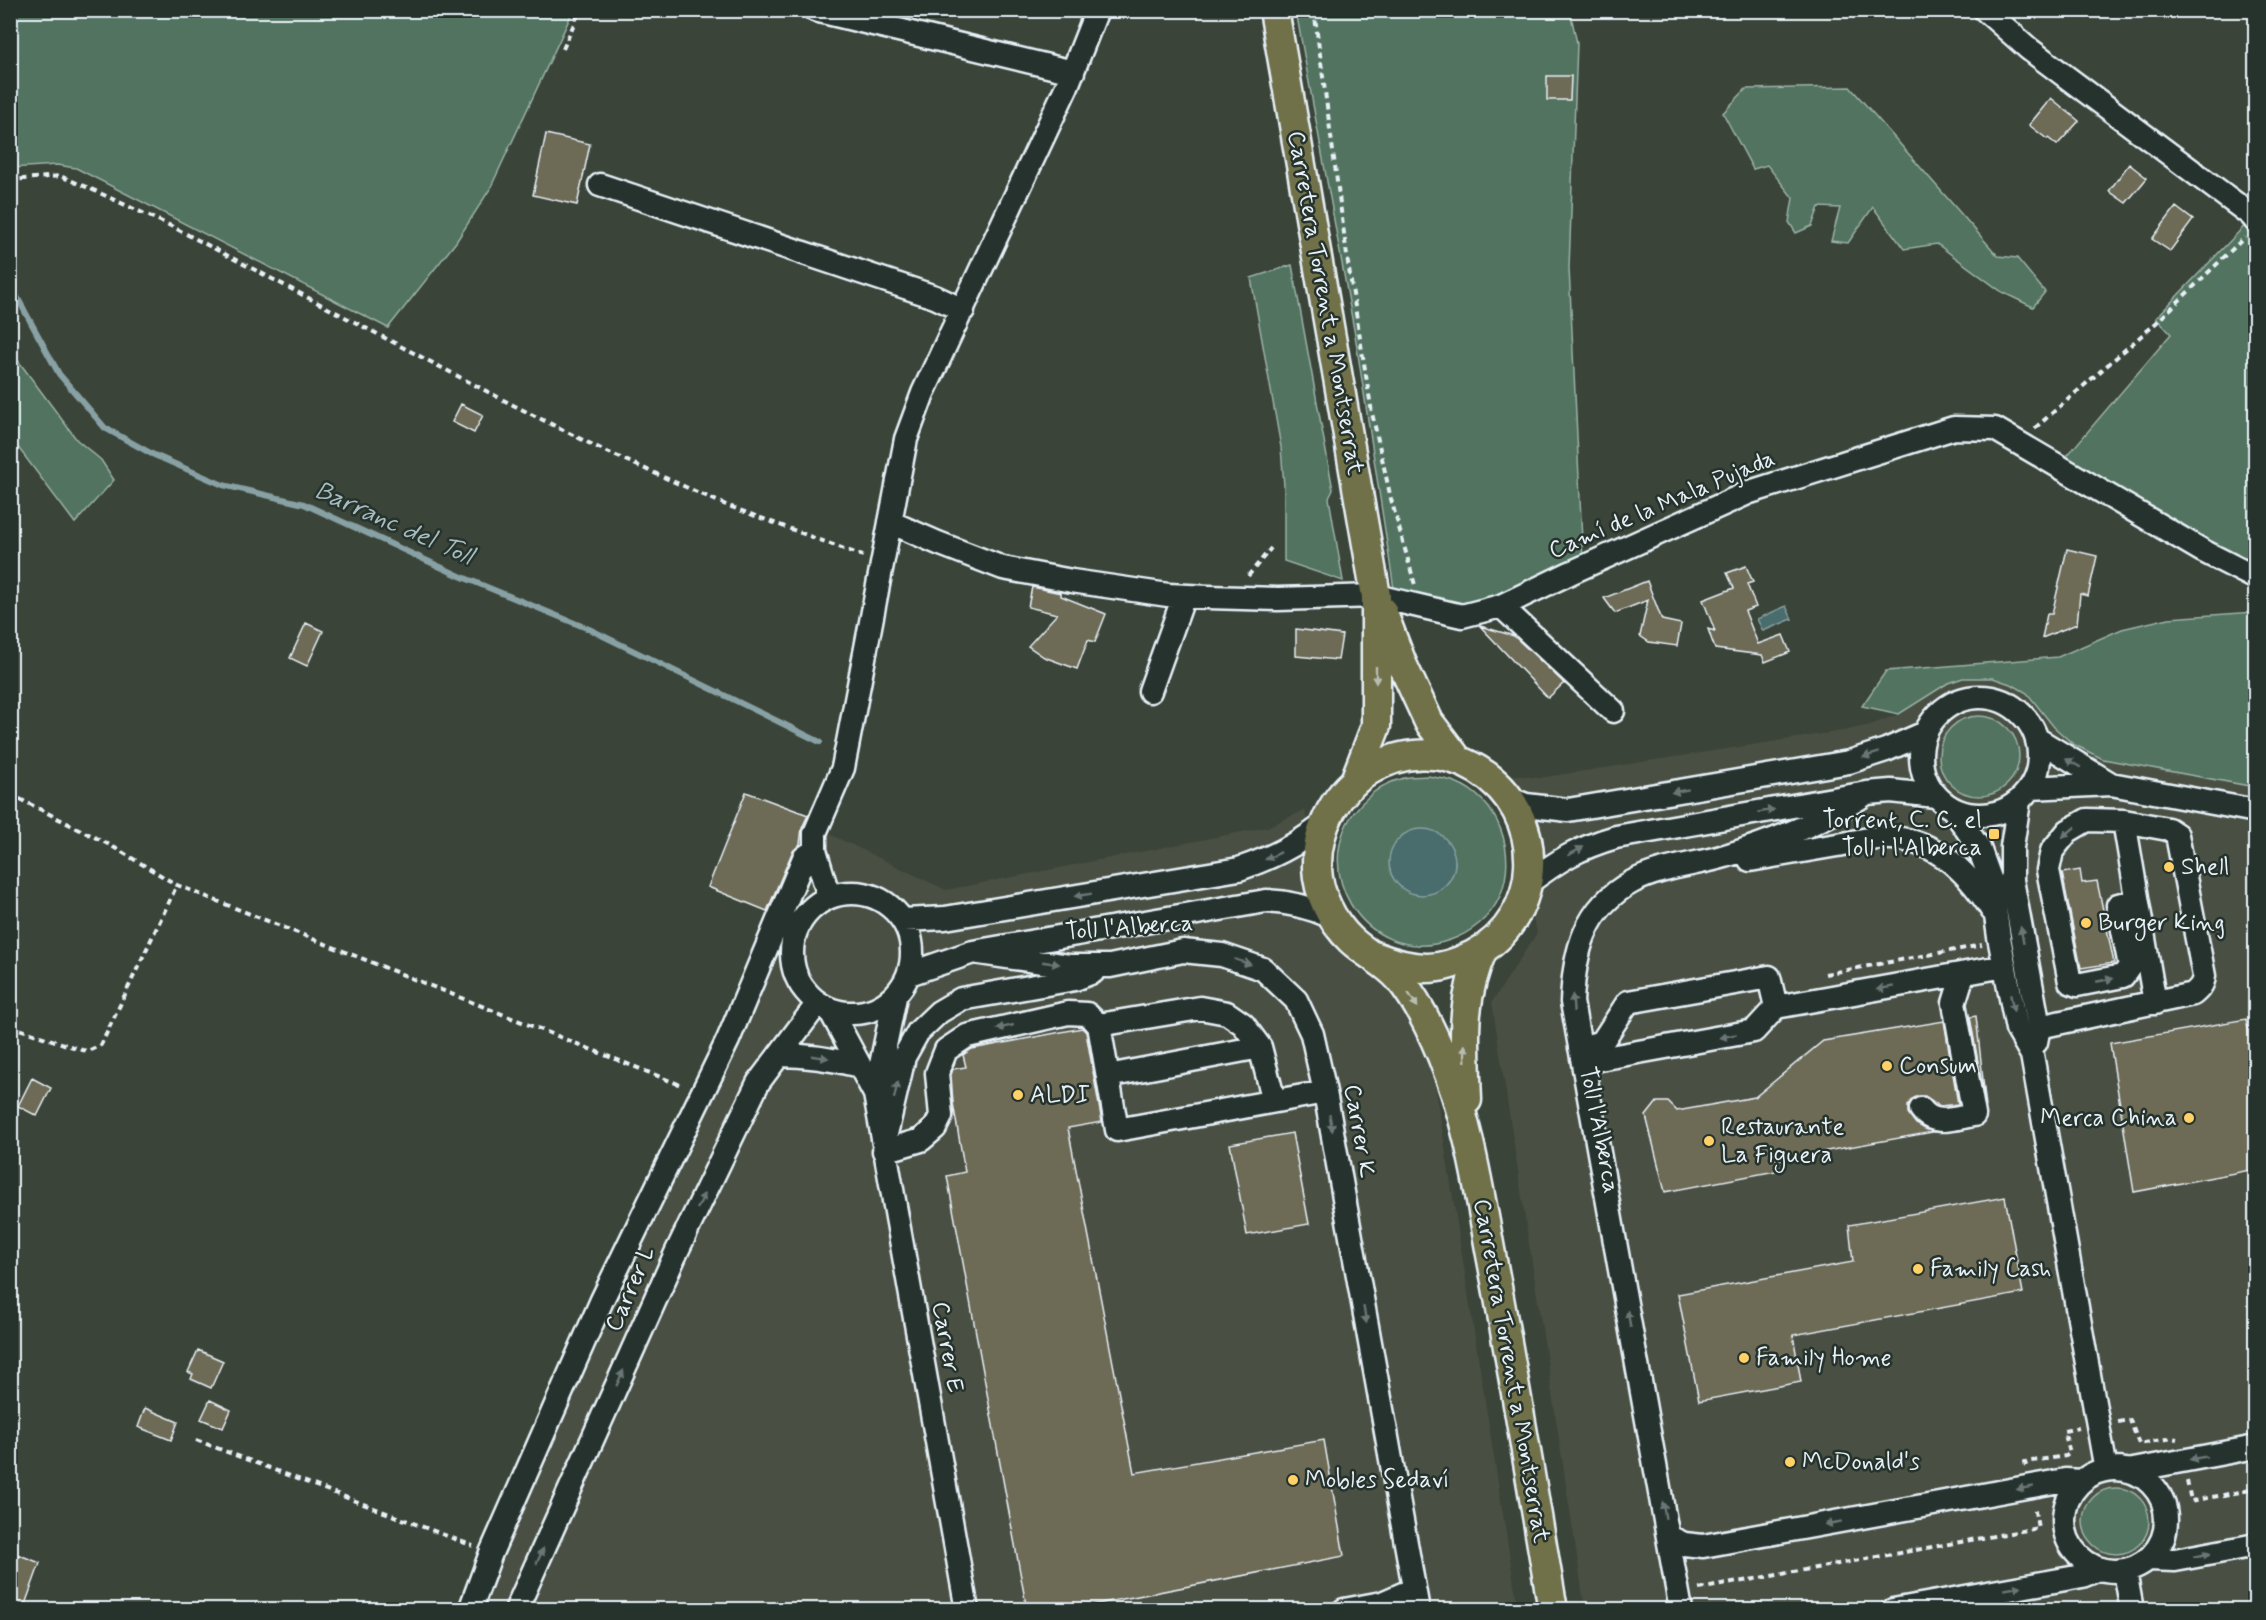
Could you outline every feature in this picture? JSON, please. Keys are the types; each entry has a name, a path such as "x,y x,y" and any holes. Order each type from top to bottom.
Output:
{"main road":[{"name":"Carretera Torrent a Montserrat","path":"1274,10 1376,596"},
{"path":"1376,596 1403,666 1430,722 1458,760"},
{"path":"1356,778 1376,726 1376,596"},
{"path":"1374,956 1401,966 1430,968 1458,962 1483,949 1504,931 1519,909 1528,883 1530,854 1524,825 1510,799 1496,783 1478,770 1458,760 1432,755 1405,756 1379,764 1356,778 1336,800 1323,825 1317,849 1317,873 1322,896 1332,917 1351,940 1398,977 1417,1004 1442,1055 1468,1133"},
{"path":"1468,1133 1464,1016 1471,981 1483,949"},
{"name":"Carretera Torrent a Montserrat","path":"1468,1133 1498,1290 1553,1610"}],"street":[{"path":"815,10 1073,72"},
{"path":"829,897 815,850 815,833 843,768 906,439 923,393 1073,72 1097,10"},
{"path":"1985,10 2029,49 2251,215 2251,228"},
{"path":"600,185 936,297 963,310"},
{"name":"Camí de la Mala Pujada","path":"890,522 1003,568 1083,582 1184,596 1278,600 1376,596 1462,616 1501,606 1750,492 1954,428 1995,429 2203,551 2256,578"},
{"path":"1150,692 1184,596"},
{"path":"1501,606 1613,711"},
{"path":"2032,1054 2039,1027 2012,880 2012,847 2025,794 2037,772 2039,756 2037,739 2029,723 2017,710 2001,701 1984,697 1965,699 1949,706 1935,718 1925,733 1921,749 1921,766 1926,782 1978,848 1991,881 1995,915 2017,1029 2032,1054 2106,1470"},
{"path":"1510,799 1526,805 1568,810 1850,762 1925,733"},
{"path":"2037,739 2111,784"},
{"path":"1528,883 1585,846 1616,837 1866,793 1891,791 1944,803 1970,815 1987,815 2004,811 2025,794 2111,784 2256,811"},
{"path":"1681,1610 1572,1002 1574,970 1580,945 1590,921 1610,899 1632,882 1767,843 1818,822 1866,793"},
{"path":"2170,830 2176,796"},
{"path":"2039,1027 2193,994 2203,983 2204,976 2177,834 2170,830 2124,821 2086,820 2068,831 2052,851 2048,870 2070,982 2077,985 2123,976 2130,966 2118,905 2138,902"},
{"path":"2124,821 2155,1003"},
{"path":"904,920 945,918 1239,869 1268,859 1296,845 1323,825"},
{"path":"1704,862 1734,862 1878,838 1901,839 1926,845 1945,856 1964,872 1995,915"},
{"path":"470,1610 491,1553 602,1300 728,1040 804,858 815,850"},
{"path":"875,1094 895,997 909,974 913,953 912,940 904,920 895,910 878,898 850,892 829,897 811,908 795,932 791,952 794,973 808,996 824,1006 848,1014 869,1012 895,997"},
{"path":"909,974 973,952 1266,901 1292,902 1332,917"},
{"name":"Carrer K","path":"973,952 1069,966 1110,966 1183,951 1222,955 1263,969 1296,1000 1312,1034 1325,1092 1416,1599"},
{"path":"1110,966 1075,980 961,999 939,1012 918,1032 904,1057 883,1149 921,1140 935,1128 941,1116 937,1073 946,1050 968,1036 1068,1013 1087,1014 1099,1025 1117,1130 1325,1092"},
{"path":"1582,1055 1754,1031 1776,1007 2005,966"},
{"path":"1921,1109 1926,1117 1937,1121 1974,1115 1954,1003 1963,974"},
{"path":"1582,1055 1602,1042 1628,1002 1769,977 1776,1007"},
{"path":"1927,981 1954,1003"},
{"path":"824,1006 875,1094"},
{"name":"Carrer L","path":"516,1610 677,1251 758,1083 779,1055 824,1006"},
{"path":"1099,1025 1200,1008 1227,1013 1243,1024 1260,1047 1274,1101"},
{"path":"1108,1076 1260,1047"},
{"path":"779,1055 805,1055 860,1066"},
{"name":"Carrer E","path":"875,1094 883,1149 968,1610"},
{"path":"2128,1471 2143,1477 2155,1487 2163,1501 2167,1517 2165,1532 2159,1547 2149,1559 2137,1566 2125,1571 2099,1569 2085,1562 2074,1551 2067,1537 2064,1522 2066,1507 2072,1493 2082,1481 2106,1470 2128,1471 2256,1447"},
{"path":"1669,1537 1684,1544 1703,1546 2066,1480 2082,1481"},
{"path":"2149,1559 2175,1560 2256,1545"},
{"path":"1893,1610 2082,1576 2099,1569"},
{"path":"2125,1571 2132,1610"},
{"path":"1344,1610 1416,1599"}],"path":[{"path":"563,49 579,10"},
{"path":"1314,10 1348,263 1372,413 1411,574 1425,607"},
{"path":"10,180 60,176 91,189 173,226 605,451 726,505 883,564"},
{"path":"2021,444 2039,423 2156,323 2251,228"},
{"path":"10,794 110,845 177,885 636,1066 702,1095"},
{"path":"10,1026 82,1050 88,1051 101,1045 177,885"},
{"path":"1825,974 2000,941"},
{"path":"196,1440 491,1553"}],"shaded area":[{"path":"1963,678 1993,678 2027,693 2054,727 2073,744 2103,759 2255,787 2255,1609 1585,1609 1492,1002 1537,933 1491,772 1539,778 1848,730 1870,725 1899,714 1948,683"},
{"path":"1305,810 1311,841 1313,882 1369,957 1429,1046 1518,1609 460,1610 700,1079 811,816 823,831 946,890 1267,827"}],"green space":[{"path":"11,10 573,11 490,189 456,242 388,328 76,168 57,165 11,168"},
{"path":"1296,11 1570,11 1577,43 1569,268 1583,562 1484,608 1452,606 1394,589 1355,335"},
{"path":"1850,87 1998,256 2017,258 2045,292 2033,307 2002,292 1937,244 1904,249 1873,207 1848,243 1831,241 1840,208 1819,207 1812,226 1796,233 1789,222 1793,198 1767,165 1753,169 1723,113 1746,89"},
{"path":"2255,215 2255,569 2088,473 2066,457 2171,334 2156,318"},
{"path":"1292,265 1333,490 1329,498 1343,581 1284,561 1284,486 1281,447 1251,278"},
{"path":"11,351 77,440 101,460 114,480 75,523 11,438"},
{"path":"2255,612 2255,787 2103,759 2073,744 2054,727 2027,693 1993,678 1963,678 1948,683 1899,714 1862,706 1886,671 2058,657 2122,629 2169,618"},
{"path":"1979,716 1994,719 2007,728 2016,741 2019,756 2016,771 2007,784 1994,793 1979,796 1964,793 1951,784 1942,771 1939,756 1942,741 1951,728 1964,719"},
{"path":"1428,776 1455,782 1470,790 1483,801 1501,830 1507,863 1500,896 1480,923 1450,940 1419,945 1391,939 1368,925 1351,904 1340,879 1339,851 1347,824 1366,799 1396,780","holes":["1397,840 1455,862 1453,873 1447,883 1393,877 1390,867 1392,849"]},
{"path":"2110,1488 2122,1488 2134,1493 2144,1503 2149,1521 2147,1534 2134,1549 2122,1554 2110,1554 2098,1549 2088,1539 2083,1527 2083,1515 2088,1503 2098,1493"}],"water":[{"path":"1786,606 1792,619 1763,631 1757,619"},
{"path":"1422,829 1434,832 1445,839 1452,850 1455,862 1452,874 1445,885 1434,892 1422,895 1410,892 1399,885 1392,874 1389,862 1392,850 1399,839 1410,832"}],"building":[{"path":"1547,76 1571,76 1570,100 1547,100"},
{"path":"2051,98 2079,121 2057,145 2029,125"},
{"path":"546,134 590,144 577,205 533,195"},
{"path":"2129,164 2147,178 2126,203 2109,191"},
{"path":"2176,207 2193,220 2170,251 2152,239"},
{"path":"461,404 483,415 474,433 452,422"},
{"path":"2067,549 2097,556 2088,596 2080,594 2077,624 2042,638 2047,614 2052,614"},
{"path":"1746,566 1753,582 1747,584 1756,607 1745,611 1758,644 1783,635 1790,652 1765,662 1762,655 1715,649 1708,629 1715,631 1703,600 1734,588 1727,573"},
{"path":"1647,581 1662,620 1681,624 1677,646 1649,642 1640,636 1648,600 1615,613 1604,598"},
{"path":"1032,587 1061,593 1061,596 1106,614 1095,642 1088,640 1077,669 1044,657 1028,646 1057,614 1028,607"},
{"path":"306,623 323,631 307,666 290,658"},
{"path":"1480,626 1514,636 1564,683 1548,698"},
{"path":"1296,629 1342,635 1338,660 1296,656"},
{"path":"746,792 808,815 802,828 800,844 792,853 767,911 708,887"},
{"name":"Burger King","path":"2080,870 2082,883 2097,881 2114,963 2081,968 2062,873"},
{"path":"1976,1016 1986,1107 1970,1017"},
{"name":"Merca China","path":"2246,1019 2256,1067 2256,1169 2134,1192 2110,1043"},
{"name":"Consum","path":"1944,1021 1958,1104 1940,1106 1925,1096 1918,1096 1912,1099 1908,1106 1908,1113 1916,1124 1933,1132 1776,1160 1781,1170 1665,1192 1646,1116 1657,1102 1668,1102 1677,1111 1755,1097 1823,1041"},
{"path":"1082,1028 1086,1032 1102,1122 1068,1128 1134,1473 1324,1440 1344,1556 1066,1610 1027,1610 947,1176 965,1172 953,1103 951,1075 953,1069 966,1067 963,1055 972,1049"},
{"path":"32,1078 51,1088 37,1116 18,1106"},
{"path":"1292,1133 1309,1224 1247,1235 1230,1144"},
{"name":"Family Cash","path":"2005,1197 2023,1293 1793,1335 1801,1382 1699,1401 1678,1294 1853,1262 1849,1225"},
{"path":"198,1350 223,1361 211,1388 191,1379 193,1374 188,1372"},
{"path":"210,1400 231,1410 223,1428 201,1419"},
{"path":"145,1408 178,1422 171,1440 138,1427"},
{"path":"17,1554 40,1563 23,1610 10,1610 10,1571"}],"waterway":[{"name":"Barranc del Toll","path":"10,284 59,374 105,428 152,454 223,485 304,504 460,576 589,629 820,742"}],"place":[{"name":"Torrent, C. C. el Toll i l'Alberca","path":"1994,834"},
{"name":"Shell","path":"2169,867"},
{"name":"Burger King","path":"2086,923"},
{"name":"Consum","path":"1887,1066"},
{"name":"ALDI","path":"1018,1095"},
{"name":"Merca China","path":"2189,1118"},
{"name":"Restaurante La Figuera","path":"1709,1141"},
{"name":"Family Cash","path":"1918,1269"},
{"name":"Family Home","path":"1744,1358"},
{"name":"McDonald's","path":"1790,1462"},
{"name":"Mobles Sedaví","path":"1293,1480"}]}
